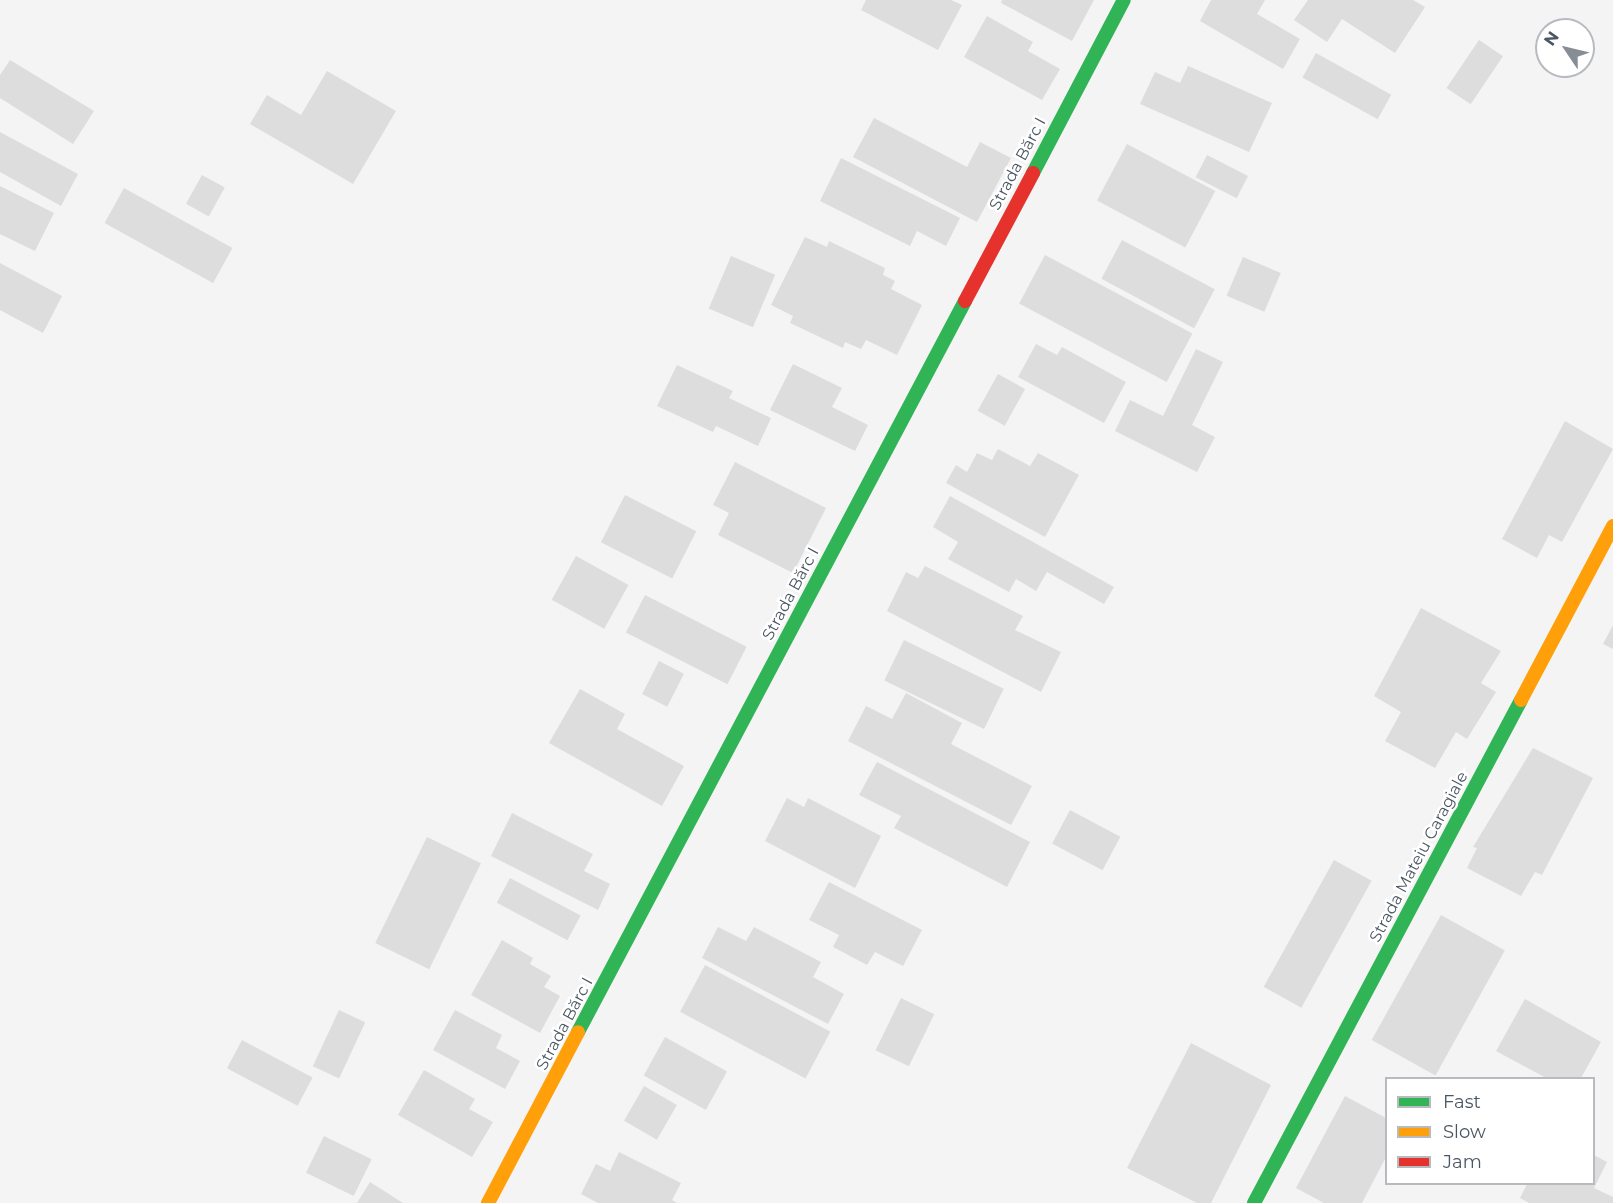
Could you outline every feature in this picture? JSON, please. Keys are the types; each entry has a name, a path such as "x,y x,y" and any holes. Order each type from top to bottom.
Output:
{"street":[{"name":"Strada Bărc I","path":"488,1203 1124,0"},
{"name":"Strada Mateiu Caragiale","path":"1254,1203 1613,526"}],"building":[{"path":"866,0 951,0 962,5 938,50 861,10"},
{"path":"1002,0 1094,0 1072,41 1001,3"},
{"path":"1211,0 1265,0 1257,14 1300,39 1283,69 1200,21"},
{"path":"1308,0 1413,0 1425,7 1395,53 1342,19 1327,42 1294,20"},
{"path":"987,16 1033,42 1028,51 1060,69 1042,100 964,57"},
{"path":"1479,40 1503,56 1471,104 1447,88"},
{"path":"1316,53 1391,95 1378,119 1302,77"},
{"path":"10,60 94,111 73,144 0,98 0,75"},
{"path":"1188,66 1272,103 1249,152 1140,104 1155,72 1180,83"},
{"path":"327,71 396,111 353,184 250,124 267,95 301,115"},
{"path":"874,118 967,167 980,142 1011,158 977,222 853,157"},
{"path":"0,132 78,174 61,206 0,172"},
{"path":"1127,144 1215,191 1185,247 1097,201"},
{"path":"1207,155 1248,176 1237,198 1196,177"},
{"path":"841,158 960,218 946,246 917,231 910,246 820,201"},
{"path":"202,175 225,188 209,216 186,204"},
{"path":"0,186 54,213 35,251 0,234"},
{"path":"124,188 232,248 213,283 105,223"},
{"path":"805,237 827,247 829,241 885,268 883,275 895,281 891,289 922,305 897,355 866,340 861,349 845,342 843,348 790,323 793,316 771,305"},
{"path":"1122,240 1215,289 1194,328 1101,279"},
{"path":"1045,255 1192,333 1167,382 1019,304"},
{"path":"731,256 775,275 753,327 709,308"},
{"path":"1243,257 1281,273 1264,312 1227,296"},
{"path":"0,263 62,296 43,333 0,310"},
{"path":"1036,344 1057,355 1062,347 1126,382 1104,423 1018,377"},
{"path":"1196,349 1223,362 1192,425 1215,437 1197,472 1115,431 1130,400 1163,416"},
{"path":"793,364 842,388 832,407 868,425 855,451 770,410"},
{"path":"677,365 733,391 729,398 771,418 758,446 716,426 713,432 657,406"},
{"path":"998,374 1025,389 1005,426 978,411"},
{"path":"1565,421 1613,449 1562,542 1549,535 1537,558 1502,539"},
{"path":"998,449 1030,466 1038,453 1079,475 1045,537 946,483 956,465 967,472 977,453 992,460"},
{"path":"735,462 826,508 793,573 718,535 729,513 713,505"},
{"path":"625,495 696,531 672,579 601,542"},
{"path":"950,496 1114,587 1104,604 1047,572 1036,591 1016,579 1009,592 948,559 958,542 933,527"},
{"path":"576,556 628,585 604,629 552,600"},
{"path":"925,566 1023,616 1015,630 1061,652 1041,692 887,611 906,572 918,578"},
{"path":"645,595 747,647 728,684 626,632"},
{"path":"1421,608 1501,651 1481,683 1496,692 1467,739 1456,732 1435,768 1385,741 1401,712 1374,696"},
{"path":"1613,625 1613,649 1603,644"},
{"path":"904,640 1004,689 984,729 884,680"},
{"path":"659,661 684,674 667,707 642,694"},
{"path":"580,689 625,714 617,729 684,766 662,806 549,743"},
{"path":"906,693 962,723 951,744 1032,786 1011,825 848,741 866,706 892,719"},
{"path":"1533,748 1593,778 1542,875 1535,872 1521,896 1467,868 1477,848 1473,847"},
{"path":"877,762 1030,842 1007,887 894,828 901,816 859,795"},
{"path":"787,798 804,807 808,798 881,836 855,888 765,841"},
{"path":"1070,810 1120,837 1102,870 1052,844"},
{"path":"512,813 593,854 584,871 610,884 598,910 491,856"},
{"path":"427,837 481,863 429,969 375,943"},
{"path":"1334,860 1372,881 1301,1008 1264,987"},
{"path":"510,878 581,916 567,940 497,903"},
{"path":"829,882 922,930 903,966 875,952 867,965 833,947 839,935 809,920"},
{"path":"1441,915 1505,950 1436,1075 1372,1040"},
{"path":"718,927 746,941 754,927 821,962 813,977 844,994 828,1024 702,958"},
{"path":"502,940 533,958 530,964 551,976 544,987 560,996 540,1033 471,995"},
{"path":"705,965 830,1032 805,1078 680,1012"},
{"path":"901,998 934,1014 909,1066 876,1050"},
{"path":"1525,999 1601,1042 1582,1077 1544,1077 1496,1051"},
{"path":"339,1010 365,1022 339,1078 313,1066"},
{"path":"455,1010 502,1035 496,1048 520,1061 505,1089 433,1050"},
{"path":"665,1037 727,1071 706,1110 644,1075"},
{"path":"242,1040 313,1078 298,1106 227,1068"},
{"path":"1191,1043 1271,1085 1211,1203 1197,1203 1127,1168"},
{"path":"424,1070 475,1099 469,1109 493,1122 472,1157 398,1115"},
{"path":"644,1086 677,1105 657,1140 624,1121"},
{"path":"1345,1096 1385,1117 1385,1159 1362,1203 1324,1203 1296,1188"},
{"path":"324,1136 372,1159 354,1196 306,1173"},
{"path":"619,1152 681,1183 672,1200 677,1203 598,1203 581,1194 596,1164 610,1171"},
{"path":"1595,1156 1607,1162 1594,1188 1613,1197 1613,1203 1529,1203 1520,1198 1526,1185 1595,1185"},
{"path":"370,1182 403,1203 357,1203"}],"traffic: fast":[{"path":"1033,173 1124,0"},
{"path":"578,1032 965,301"},
{"path":"1254,1203 1521,700"}],"traffic: slow":[{"path":"1521,700 1613,526"},
{"path":"488,1203 578,1032"}],"traffic: jam":[{"path":"965,301 1033,173"}]}
